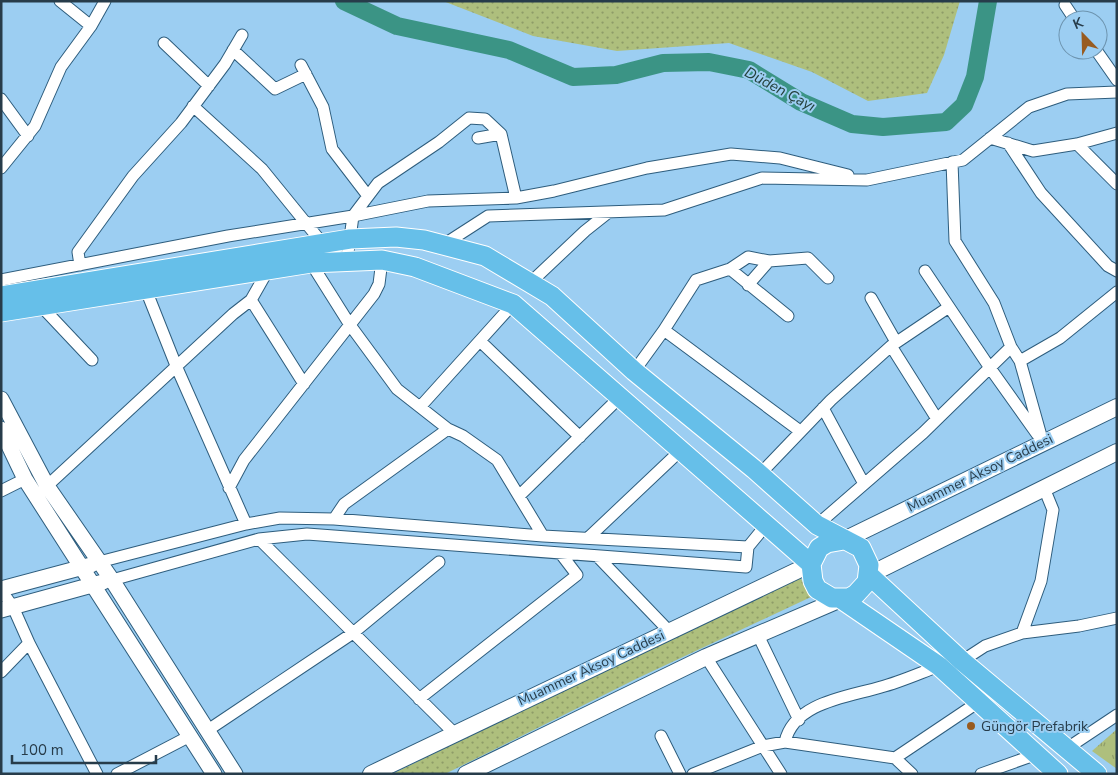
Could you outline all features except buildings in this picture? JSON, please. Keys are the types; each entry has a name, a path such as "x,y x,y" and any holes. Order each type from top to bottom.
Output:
{"main road":[{"path":"1,296 350,239 396,237 424,240 485,256 552,296 635,370 760,474 817,525 861,548 869,565 869,575 867,582 856,594 757,633 477,771"},
{"path":"1,312 311,263 382,260 415,267 513,304 811,564"},
{"name":"Muammer Aksoy Caddesi","path":"844,540 1117,407"},
{"path":"869,575 1116,454"},
{"path":"844,540 827,543 819,548 811,564 813,581 818,589 832,598 841,599 939,666 1038,754 1054,772"},
{"name":"Muammer Aksoy Caddesi","path":"371,774 811,564"},
{"path":"869,575 962,661 1097,774"}],"street":[{"path":"60,1 91,26"},
{"path":"1,168 35,126 61,68 91,26 105,1"},
{"path":"1065,5 1069,10"},
{"path":"80,265 78,252 133,176 194,106 242,35"},
{"path":"164,43 209,86"},
{"path":"233,50 275,90 303,70 323,107 332,149 368,196"},
{"path":"1103,60 1117,80"},
{"path":"443,244 488,216 664,210 762,178 867,180 963,160 1029,107 1067,94 1117,92"},
{"path":"1,99 28,136"},
{"path":"194,106 262,169 323,244"},
{"path":"348,260 353,216 378,182 439,142 469,118 485,119 501,134 516,198"},
{"path":"990,138 1033,151 1077,144 1117,133"},
{"path":"478,138 501,134"},
{"path":"1008,143 1042,193 1108,266 1117,271"},
{"path":"1077,144 1117,184"},
{"path":"1,280 228,236 353,216 428,201 516,198 554,191 647,168 731,154 780,158 867,180"},
{"path":"952,162 955,241 994,303 1012,347 1020,361 1042,442"},
{"path":"530,283 585,231 609,212"},
{"path":"635,370 664,330 696,280 730,269 748,257 769,261 808,258 828,278"},
{"path":"229,488 244,460 377,289 382,260"},
{"path":"748,285 769,261"},
{"path":"311,263 350,325 397,389 448,429 463,436 497,460 543,536"},
{"path":"730,269 788,316"},
{"path":"47,486 177,368 232,314 251,300 268,270"},
{"path":"924,271 1042,442"},
{"path":"146,290 177,368 246,524"},
{"path":"1020,361 1060,338 1117,292"},
{"path":"871,298 894,344 937,419"},
{"path":"251,300 304,384"},
{"path":"420,407 513,304"},
{"path":"42,307 92,360"},
{"path":"760,474 823,408 894,344 949,307"},
{"path":"664,330 800,431"},
{"path":"480,341 580,436"},
{"path":"817,525 937,419 1012,347"},
{"path":"519,496 619,398"},
{"path":"1,399 47,486 112,580 235,774"},
{"path":"823,408 864,484"},
{"path":"1,429 25,479 214,774"},
{"path":"334,519 344,504 448,429"},
{"path":"588,538 680,451"},
{"path":"1,491 25,479"},
{"path":"1022,633 1041,581 1053,510 1044,488"},
{"path":"97,774 28,643 7,609 1,590 99,562 246,524 280,518 334,519 543,536 748,547"},
{"path":"7,609 259,539 307,534 746,567 748,547 766,525"},
{"path":"259,539 454,733"},
{"path":"419,699 577,575 561,554"},
{"path":"597,556 669,631"},
{"path":"208,730 353,633 439,562"},
{"path":"962,661 985,646 1022,633 1079,626 1117,618"},
{"path":"757,633 800,720"},
{"path":"1,672 28,643"},
{"path":"706,657 781,774"},
{"path":"785,742 788,731 800,720 832,699 881,687 939,666"},
{"path":"895,758 980,701"},
{"path":"1066,749 1117,715"},
{"path":"117,774 190,736"},
{"path":"661,736 680,774"},
{"path":"693,774 763,746 785,742 895,758 912,774"},
{"path":"988,773 1038,754"}],"green space":[{"path":"443,1 960,1 944,55 927,93 868,101 812,72 729,43 617,51 533,36"},
{"path":"799,575 811,597 638,678 445,774 392,774"},
{"path":"1117,729 1117,769 1092,751"}],"waterway":[{"name":"Düden Çayı","path":"344,1 397,26 509,50 573,77 616,75 663,63 709,62 749,70 801,102 852,124 883,127 946,122 964,105 975,77 988,1"}],"place":[{"name":"Güngör Prefabrik","path":"971,726"}]}
